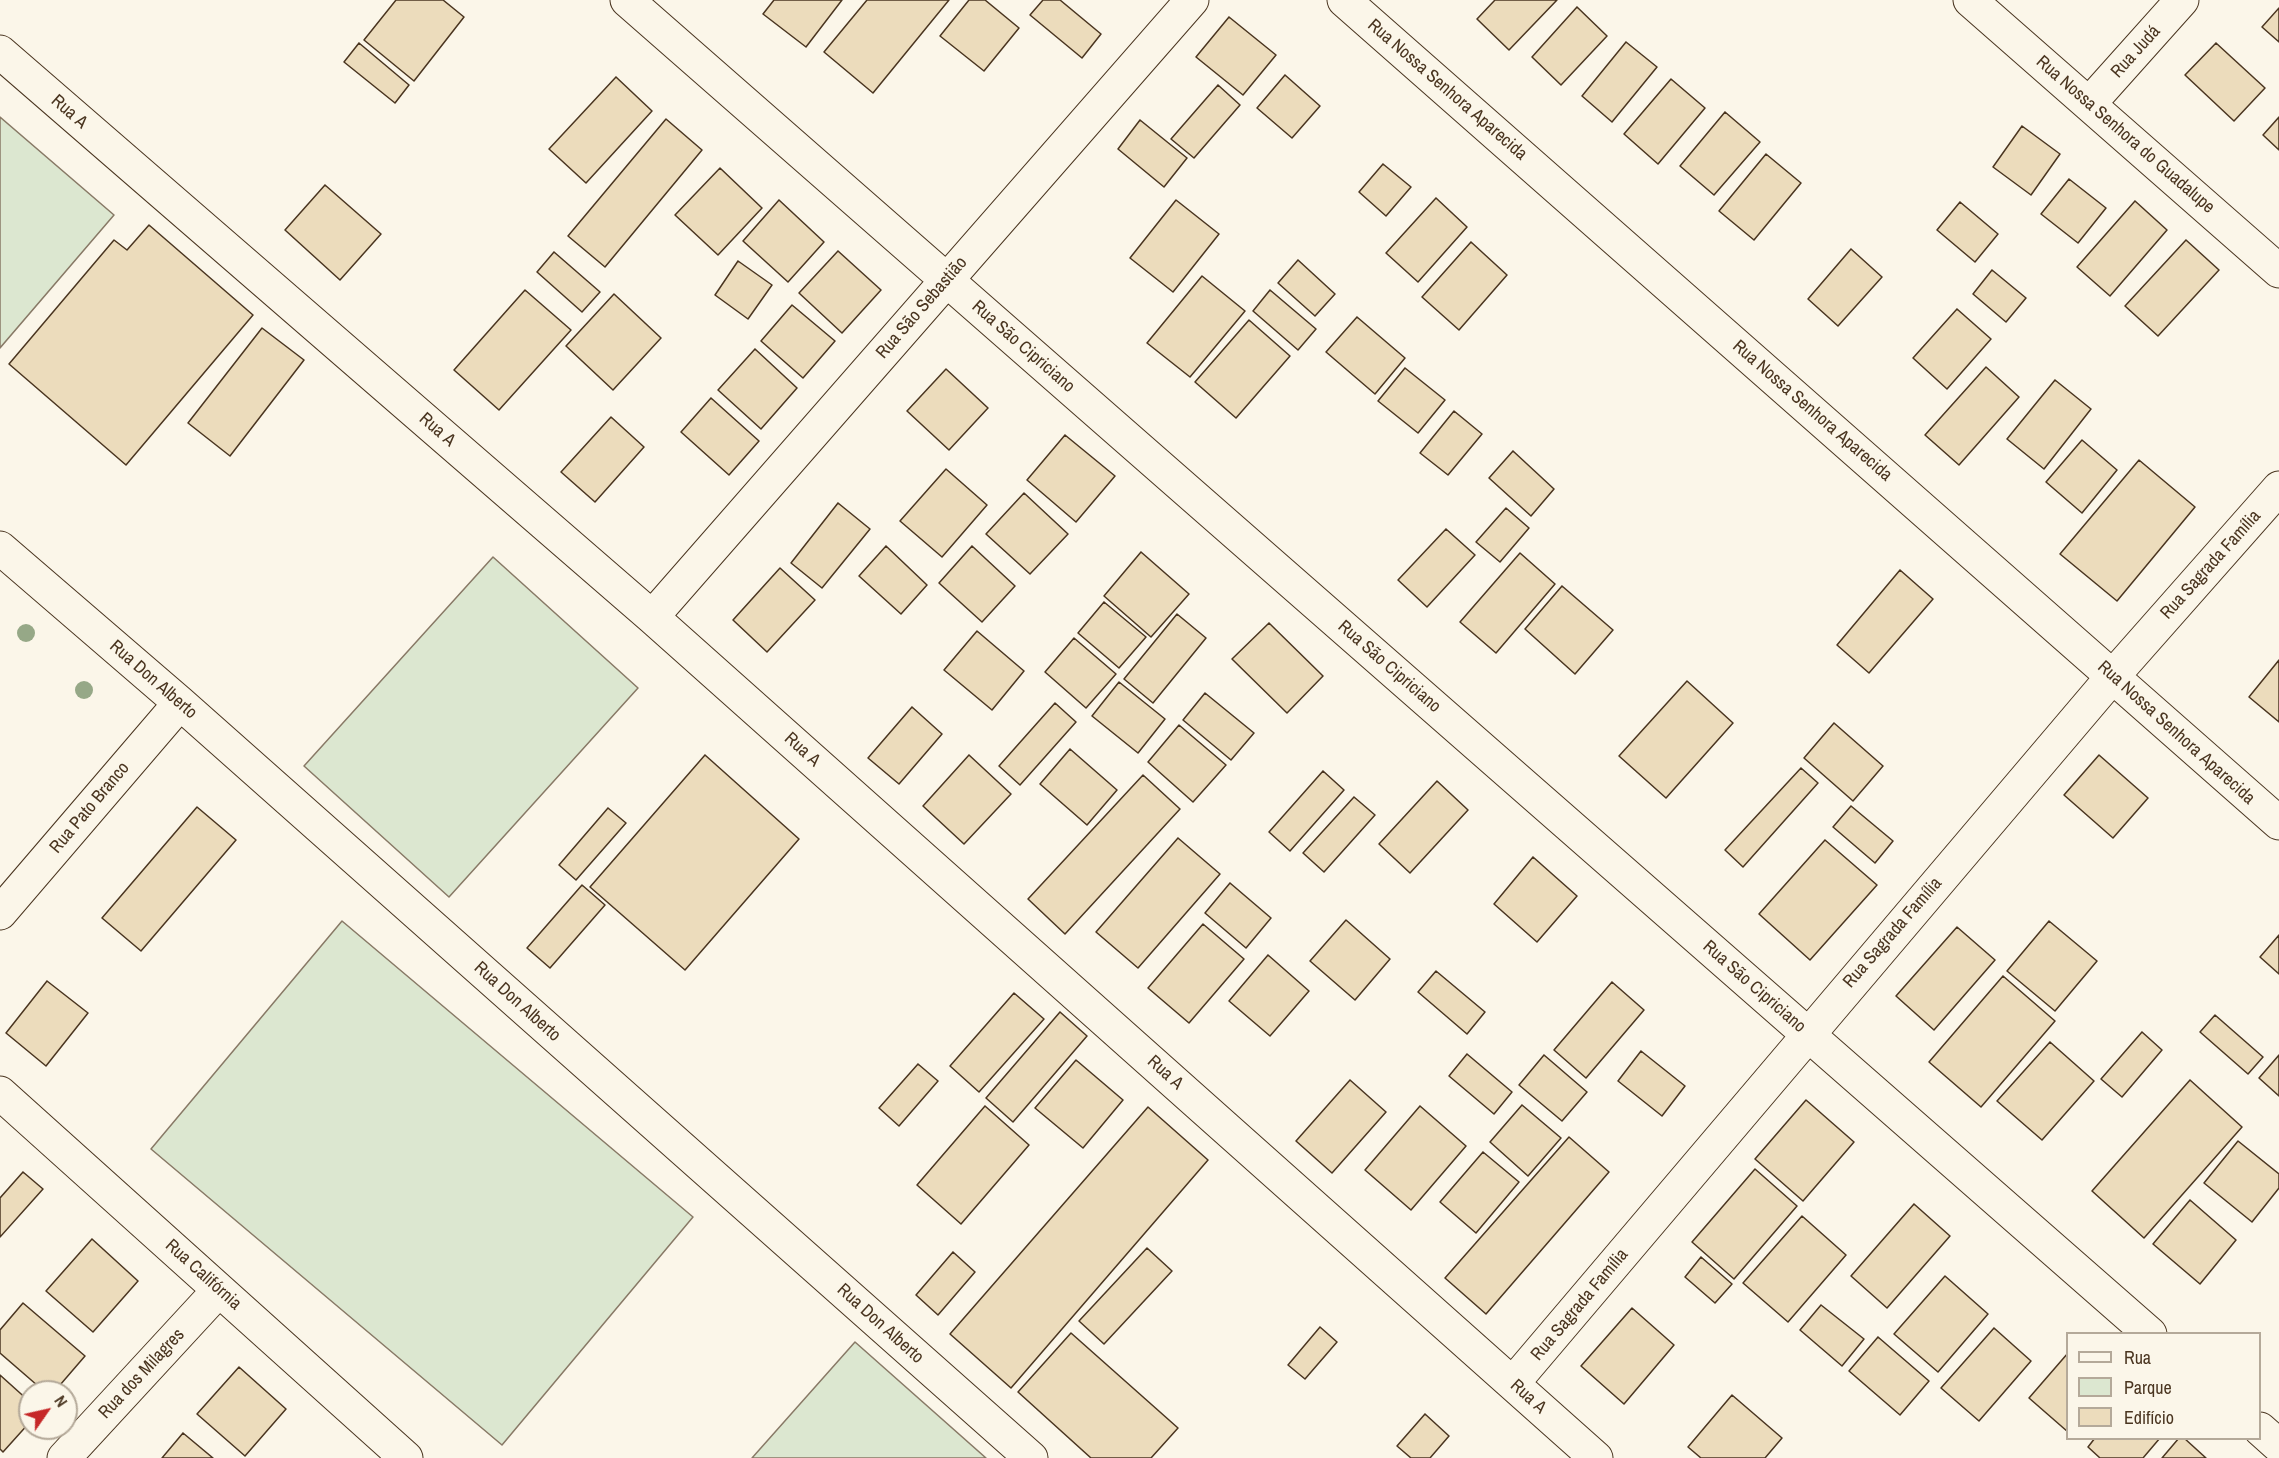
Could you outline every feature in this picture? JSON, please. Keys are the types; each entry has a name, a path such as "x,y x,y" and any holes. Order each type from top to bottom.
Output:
{"street":[{"name":"Rua São Cipriciano","path":"627,0 2148,1332"},
{"name":"Rua São Sebastião","path":"652,617 1192,0"},
{"name":"Rua Nossa Senhora Aparecida","path":"1344,0 2279,823"},
{"name":"Rua Nossa Senhora do Guadalupe","path":"1970,0 2279,271"},
{"name":"Rua Judá","path":"2089,104 2182,0"},
{"name":"Rua A","path":"0,52 652,617 1596,1458"},
{"name":"Rua Sagrada Família","path":"1513,1383 2113,676 2279,488"},
{"name":"Rua Don Alberto","path":"0,548 180,703 1031,1458"},
{"name":"Rua Pato Branco","path":"0,913 180,703"},
{"name":"Rua Califórnia","path":"0,1093 406,1458"},
{"name":"Rua dos Milagres","path":"64,1458 219,1290"},
{"path":"2261,1431 2279,1446"}],"green space":[{"path":"0,117 114,215 0,348"},
{"path":"493,557 638,688 449,897 304,766"},
{"path":"342,921 693,1217 502,1445 151,1149"},
{"path":"855,1342 986,1458 752,1458"}],"building":[{"path":"396,0 443,0 464,17 414,81 364,40"},
{"path":"774,0 842,0 806,47 763,14"},
{"path":"867,0 949,0 873,93 824,52"},
{"path":"969,0 985,0 1019,28 984,71 940,36"},
{"path":"1043,0 1060,0 1101,34 1082,58 1030,15"},
{"path":"1495,0 1557,0 1509,50 1477,19"},
{"path":"1577,7 1607,36 1561,85 1532,57"},
{"path":"2279,8 2279,42 2262,27"},
{"path":"1229,17 1276,55 1243,95 1196,57"},
{"path":"1626,42 1657,67 1612,122 1582,96"},
{"path":"359,43 409,85 395,103 344,62"},
{"path":"2216,43 2265,88 2234,121 2185,75"},
{"path":"1285,75 1320,106 1292,138 1257,108"},
{"path":"616,77 652,111 586,183 549,149"},
{"path":"1671,79 1705,108 1658,164 1624,134"},
{"path":"1218,85 1240,105 1194,158 1171,139"},
{"path":"1725,112 1760,142 1714,195 1680,166"},
{"path":"2279,117 2279,150 2263,135"},
{"path":"666,119 702,150 605,267 568,236"},
{"path":"1140,120 1187,158 1164,187 1118,149"},
{"path":"2022,126 2060,154 2031,195 1993,167"},
{"path":"1766,154 1801,183 1754,240 1719,211"},
{"path":"1383,164 1411,187 1386,216 1359,192"},
{"path":"720,168 762,208 718,255 675,215"},
{"path":"2069,179 2106,208 2078,243 2041,214"},
{"path":"325,185 381,234 340,280 285,230"},
{"path":"1436,198 1467,227 1418,282 1386,253"},
{"path":"779,200 824,242 788,282 743,241"},
{"path":"1176,200 1219,234 1173,292 1130,258"},
{"path":"2135,201 2167,230 2110,296 2077,267"},
{"path":"1960,202 1998,234 1975,262 1937,230"},
{"path":"149,225 253,315 126,465 9,364 114,240 127,250"},
{"path":"2186,240 2219,270 2158,336 2125,306"},
{"path":"1471,242 1507,275 1459,330 1422,297"},
{"path":"1851,249 1882,277 1838,326 1808,299"},
{"path":"838,251 881,290 842,333 799,293"},
{"path":"554,252 600,292 582,312 537,272"},
{"path":"1298,260 1335,294 1315,316 1278,283"},
{"path":"738,261 772,285 748,319 715,295"},
{"path":"1992,270 2026,298 2006,322 1973,294"},
{"path":"1202,276 1245,311 1190,377 1147,343"},
{"path":"525,290 571,330 499,410 454,370"},
{"path":"1270,290 1316,329 1298,350 1253,311"},
{"path":"614,294 661,338 613,390 566,346"},
{"path":"792,305 835,341 803,378 761,341"},
{"path":"1957,309 1991,339 1947,389 1913,358"},
{"path":"1357,317 1405,358 1375,394 1326,352"},
{"path":"1249,320 1290,356 1236,418 1195,382"},
{"path":"262,328 304,360 230,456 188,423"},
{"path":"755,349 797,388 761,429 718,390"},
{"path":"1986,367 2019,397 1959,465 1925,435"},
{"path":"1405,368 1445,400 1418,433 1378,401"},
{"path":"946,369 988,408 949,450 907,411"},
{"path":"2055,380 2091,409 2044,469 2007,439"},
{"path":"711,398 759,441 729,475 681,432"},
{"path":"1454,411 1482,434 1448,475 1420,453"},
{"path":"611,417 644,447 595,502 561,472"},
{"path":"1065,435 1115,476 1076,522 1027,480"},
{"path":"2082,440 2117,470 2082,513 2046,482"},
{"path":"1513,451 1554,489 1531,516 1489,478"},
{"path":"2139,460 2195,507 2117,601 2060,554"},
{"path":"946,469 987,505 942,557 900,521"},
{"path":"1024,493 1068,534 1030,574 986,534"},
{"path":"838,503 870,529 822,588 791,563"},
{"path":"1506,508 1529,528 1500,562 1476,542"},
{"path":"1446,529 1475,555 1427,607 1398,580"},
{"path":"886,546 927,585 901,614 859,576"},
{"path":"972,546 1015,586 982,622 939,583"},
{"path":"1141,552 1189,594 1151,637 1104,596"},
{"path":"1520,553 1555,584 1496,653 1460,622"},
{"path":"780,568 815,600 767,652 733,620"},
{"path":"1900,570 1933,599 1869,673 1837,645"},
{"path":"1562,586 1613,630 1575,674 1525,629"},
{"path":"1104,602 1146,637 1119,668 1078,633"},
{"path":"1177,614 1206,638 1153,703 1124,679"},
{"path":"1269,623 1323,676 1287,713 1232,659"},
{"path":"977,631 1024,671 992,710 944,670"},
{"path":"1074,638 1116,674 1086,708 1045,672"},
{"path":"2279,660 2279,722 2249,697"},
{"path":"1687,681 1733,723 1666,798 1619,756"},
{"path":"1119,682 1165,719 1138,753 1092,716"},
{"path":"1205,693 1254,733 1231,760 1183,720"},
{"path":"1055,703 1076,722 1020,785 999,766"},
{"path":"912,707 942,734 899,784 868,758"},
{"path":"1834,723 1883,766 1853,801 1804,758"},
{"path":"1179,725 1226,765 1193,802 1148,762"},
{"path":"1070,749 1117,790 1087,825 1040,784"},
{"path":"705,755 799,839 685,970 590,887"},
{"path":"969,755 1011,794 964,844 923,806"},
{"path":"2099,755 2148,798 2113,838 2064,795"},
{"path":"1801,768 1818,783 1743,867 1725,850"},
{"path":"1323,771 1344,790 1290,851 1269,832"},
{"path":"1143,775 1180,809 1065,934 1028,899"},
{"path":"1437,781 1468,810 1410,873 1379,844"},
{"path":"1354,797 1375,815 1324,872 1303,853"},
{"path":"1851,806 1893,841 1875,863 1833,827"},
{"path":"197,807 236,840 141,951 102,918"},
{"path":"608,808 626,823 576,880 559,865"},
{"path":"1178,838 1220,874 1138,968 1096,932"},
{"path":"1825,840 1877,885 1810,960 1759,914"},
{"path":"1533,857 1577,896 1537,942 1494,904"},
{"path":"1230,883 1271,918 1246,948 1205,913"},
{"path":"582,885 605,905 550,968 527,948"},
{"path":"1346,920 1390,959 1355,1000 1310,961"},
{"path":"2049,921 2097,961 2055,1011 2007,971"},
{"path":"1203,924 1244,959 1189,1023 1148,988"},
{"path":"1957,927 1995,960 1934,1030 1896,996"},
{"path":"2279,935 2279,974 2260,957"},
{"path":"1268,955 1309,991 1270,1036 1229,1001"},
{"path":"1436,971 1485,1012 1467,1034 1418,992"},
{"path":"2003,976 2055,1021 1981,1107 1929,1062"},
{"path":"47,981 88,1013 46,1066 6,1033"},
{"path":"1612,982 1644,1010 1586,1078 1554,1050"},
{"path":"1014,993 1044,1019 979,1092 950,1066"},
{"path":"1060,1012 1087,1036 1013,1122 986,1098"},
{"path":"2215,1015 2263,1057 2248,1074 2200,1032"},
{"path":"2142,1032 2162,1050 2122,1097 2101,1079"},
{"path":"2050,1042 2094,1081 2042,1140 1997,1101"},
{"path":"1641,1051 1685,1086 1662,1116 1618,1081"},
{"path":"1467,1054 1512,1092 1494,1114 1449,1076"},
{"path":"1544,1055 1587,1092 1562,1121 1519,1085"},
{"path":"2279,1055 2279,1096 2259,1078"},
{"path":"1076,1060 1123,1100 1083,1148 1035,1108"},
{"path":"918,1064 938,1081 899,1126 879,1108"},
{"path":"1350,1080 1386,1112 1332,1173 1296,1141"},
{"path":"2190,1080 2242,1127 2144,1238 2092,1191"},
{"path":"1806,1100 1854,1142 1803,1201 1755,1159"},
{"path":"1522,1105 1561,1138 1528,1176 1490,1142"},
{"path":"985,1106 1029,1145 961,1224 917,1185"},
{"path":"1420,1106 1466,1146 1411,1210 1365,1170"},
{"path":"1148,1107 1208,1160 1011,1388 950,1334"},
{"path":"1569,1137 1609,1172 1486,1314 1445,1278"},
{"path":"2238,1141 2279,1174 2279,1188 2252,1222 2204,1183"},
{"path":"1483,1152 1519,1182 1476,1233 1440,1202"},
{"path":"1755,1169 1797,1206 1734,1279 1692,1242"},
{"path":"23,1172 43,1189 0,1237 0,1198"},
{"path":"2190,1200 2236,1240 2200,1284 2153,1244"},
{"path":"1914,1204 1950,1236 1887,1308 1851,1276"},
{"path":"1802,1216 1846,1255 1788,1322 1743,1283"},
{"path":"92,1239 138,1281 93,1332 46,1291"},
{"path":"1147,1248 1172,1271 1104,1344 1079,1321"},
{"path":"953,1252 975,1272 938,1315 916,1295"},
{"path":"1701,1257 1732,1284 1715,1303 1685,1277"},
{"path":"1945,1276 1988,1314 1938,1372 1894,1334"},
{"path":"23,1303 85,1356 64,1380 31,1380 0,1353 0,1330"},
{"path":"1821,1305 1864,1339 1842,1366 1800,1330"},
{"path":"1632,1308 1674,1345 1624,1404 1581,1366"},
{"path":"1320,1327 1337,1342 1305,1379 1288,1365"},
{"path":"1994,1328 2031,1361 1979,1421 1941,1388"},
{"path":"1071,1333 1178,1428 1151,1458 1091,1458 1018,1392"},
{"path":"1878,1337 1929,1381 1900,1415 1849,1371"},
{"path":"2066,1355 2066,1430 2029,1398"},
{"path":"239,1367 286,1409 245,1456 197,1414"},
{"path":"0,1375 18,1391 18,1435 3,1452 0,1449"},
{"path":"1732,1395 1782,1438 1765,1458 1701,1458 1688,1447"},
{"path":"1425,1414 1449,1436 1430,1458 1411,1458 1397,1446"},
{"path":"183,1433 213,1458 162,1458"},
{"path":"2093,1440 2158,1440 2143,1458 2100,1458 2088,1447"},
{"path":"2177,1440 2186,1440 2206,1458 2162,1458"}]}
